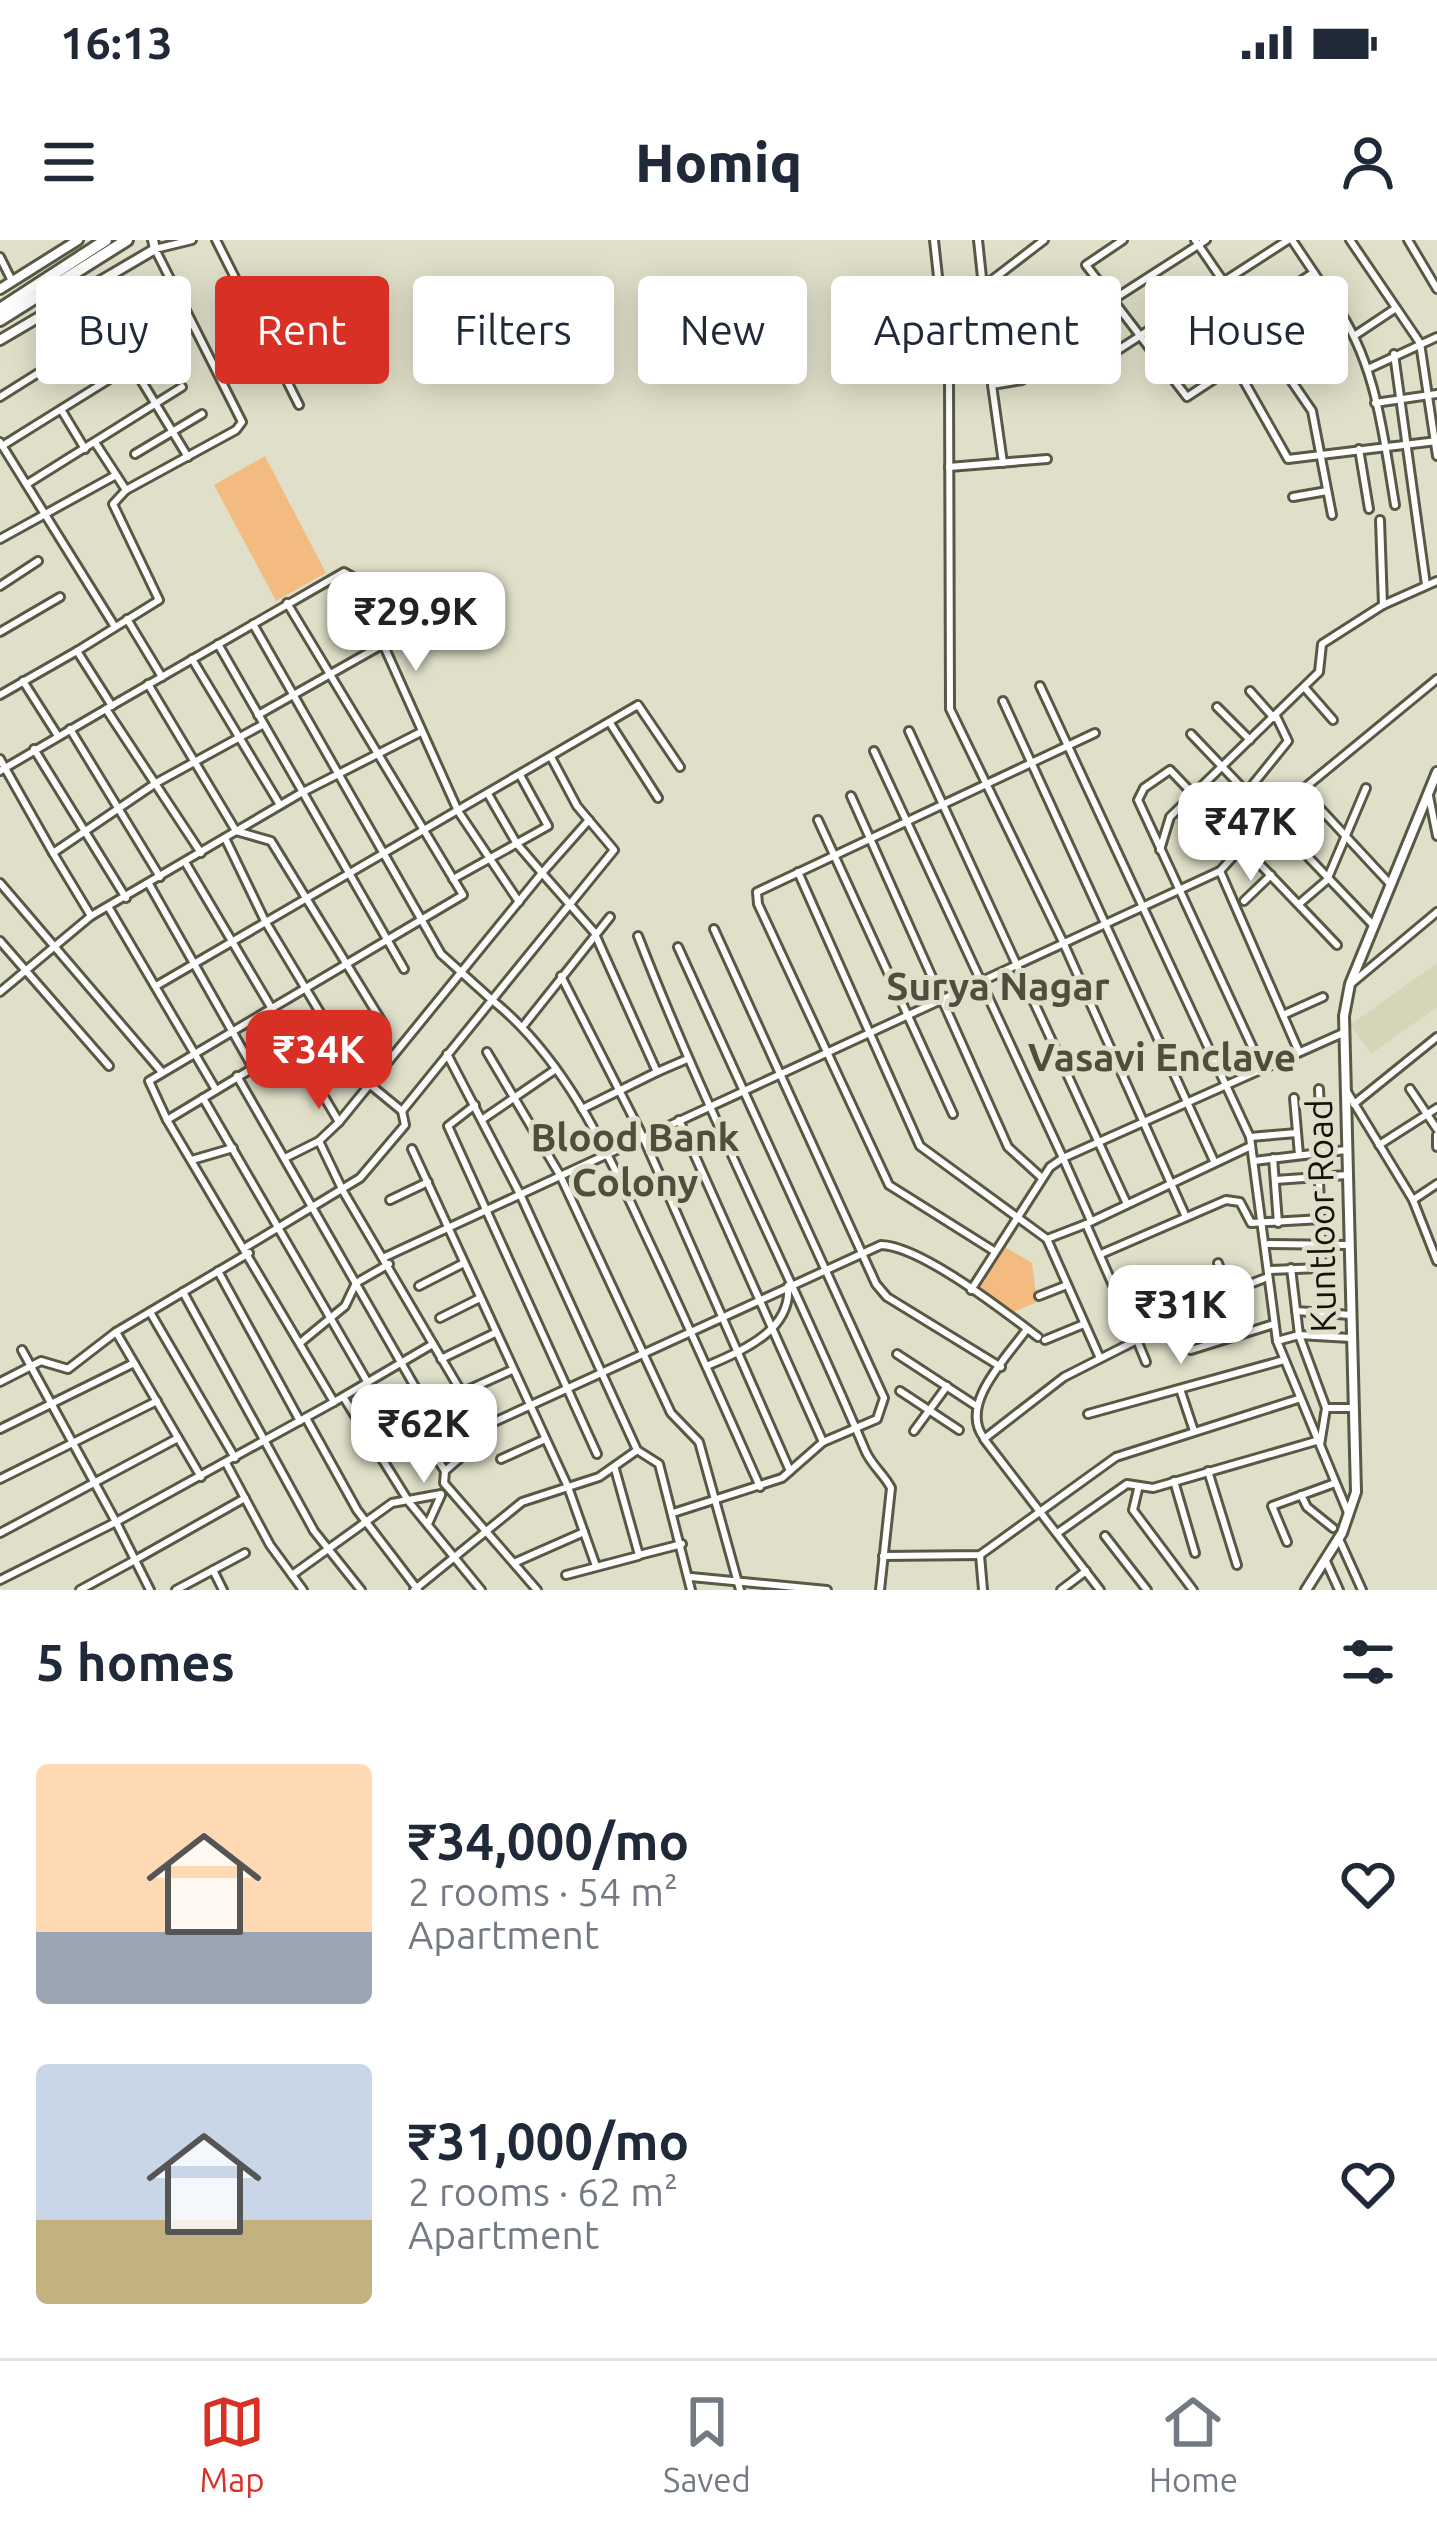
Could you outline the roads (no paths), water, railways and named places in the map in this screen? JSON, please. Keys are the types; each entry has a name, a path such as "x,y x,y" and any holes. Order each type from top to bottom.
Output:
{"highway":[{"path":"0,309 106,240"},
{"path":"0,320 127,240"}],"street":[{"path":"0,289 78,240"},
{"path":"102,276 153,245 192,240"},
{"path":"216,240 299,405"},
{"path":"934,240 949,378 948,699 1186,1217"},
{"path":"978,240 983,287 1044,240"},
{"path":"1094,276 1086,265 1123,240"},
{"path":"1121,294 1207,240"},
{"path":"1235,276 1292,242 1307,240"},
{"path":"1350,240 1420,343 1433,394 1437,456"},
{"path":"1408,240 1437,290"},
{"path":"1292,242 1314,276"},
{"path":"1196,243 1218,276"},
{"path":"0,695 159,600 114,514 117,496 236,430 241,418 153,245"},
{"path":"0,257 12,281"},
{"path":"1307,276 1312,273"},
{"path":"1357,334 1396,308"},
{"path":"1121,310 1145,340"},
{"path":"0,340 36,317"},
{"path":"1348,322 1370,368 1395,505"},
{"path":"1121,348 1145,333"},
{"path":"1370,368 1437,337"},
{"path":"1394,354 1426,585"},
{"path":"0,397 36,374"},
{"path":"102,384 1,444 115,627"},
{"path":"145,384 188,458"},
{"path":"998,384 992,385 1004,463"},
{"path":"1176,384 1187,397 1208,384"},
{"path":"1245,384 1285,456 1436,441"},
{"path":"1293,384 1312,411 1332,515"},
{"path":"27,484 182,387"},
{"path":"1376,403 1433,394"},
{"path":"62,410 86,450"},
{"path":"135,454 202,415"},
{"path":"96,444 126,490"},
{"path":"1359,449 1369,509"},
{"path":"949,467 1047,459"},
{"path":"0,539 116,475"},
{"path":"1293,497 1327,491"},
{"path":"1380,520 1383,605"},
{"path":"0,586 38,561"},
{"path":"91,916 2,766 344,572 353,577 419,733 458,811 487,861 519,902"},
{"path":"1160,850 1170,817 1322,668 1322,644 1383,605 1437,581"},
{"path":"366,605 409,585"},
{"path":"0,632 60,597"},
{"path":"287,603 463,895 161,1071 149,1087 334,1402"},
{"path":"128,620 162,677"},
{"path":"253,624 441,954 524,1025 582,1109 608,1155 760,1486"},
{"path":"218,644 404,969"},
{"path":"258,716 380,646"},
{"path":"76,650 201,853"},
{"path":"191,659 280,806"},
{"path":"300,1343 332,1319 356,1283 448,1227 1220,871 1268,818 1437,680"},
{"path":"23,682 58,736"},
{"path":"148,684 236,831 271,841 384,1025"},
{"path":"1040,686 1251,1142 1260,1242 1349,1244"},
{"path":"1305,688 1333,720"},
{"path":"1246,793 1288,741 1275,717 1250,691"},
{"path":"1003,701 1215,1162"},
{"path":"156,986 641,705 680,767"},
{"path":"1217,707 1250,740"},
{"path":"610,723 658,798"},
{"path":"53,853 155,784 262,725"},
{"path":"70,729 160,877"},
{"path":"909,731 1127,1204"},
{"path":"0,992 91,916 301,793 419,733"},
{"path":"994,1251 889,1185 756,897 761,886 1095,733"},
{"path":"1191,734 1374,926"},
{"path":"34,749 126,898"},
{"path":"874,752 1064,1158 1146,1362"},
{"path":"402,1111 614,850 550,758"},
{"path":"1262,1068 1160,850 1140,794 1168,770 1337,945"},
{"name":"Kuntloor Road","path":"1306,1590 1339,1539 1356,1492 1343,1033 1350,984 1437,772"},
{"path":"453,879 548,826 520,775"},
{"path":"1299,904 1327,880 1366,788"},
{"path":"1302,789 1390,885"},
{"path":"1428,793 1437,833"},
{"path":"488,794 517,844 594,932 657,1072"},
{"path":"851,796 1012,1155 1042,1178"},
{"path":"285,1158 319,1141 339,1122 589,820"},
{"path":"818,820 953,1114"},
{"path":"0,1382 40,1360 68,1369 116,1332 343,1191 405,1125 402,1111 357,1074 266,921 225,838"},
{"path":"185,862 339,1122"},
{"path":"1220,871 1299,1052"},
{"path":"798,872 925,1152 1047,1239 1100,1357"},
{"path":"1244,901 1271,875"},
{"path":"0,883 161,1071"},
{"path":"149,884 253,1068 167,1120"},
{"path":"0,902 9,895"},
{"path":"109,908 216,1090"},
{"path":"1350,984 1437,912"},
{"path":"524,1025 610,917"},
{"path":"714,929 887,1297 1001,1366"},
{"path":"638,936 707,1109 866,1452 891,1488 880,1590"},
{"path":"0,941 110,1066"},
{"path":"674,1514 760,1486 790,1471 823,1442 879,1416 884,1398 678,947"},
{"path":"561,976 643,1137 790,1471"},
{"path":"1283,1016 1323,997"},
{"path":"971,1290 1042,1178 1064,1158 1343,1033"},
{"path":"1354,1104 1437,1037"},
{"path":"487,1052 560,1175 671,1413 699,1442 740,1586"},
{"path":"447,1054 520,1194 637,1450 659,1464 691,1576 690,1590"},
{"path":"582,1109 686,1060"},
{"path":"483,1119 556,1069"},
{"path":"237,1076 442,1434 434,1454 445,1472"},
{"path":"1319,1089 1322,1152"},
{"path":"1346,1089 1413,1200 1437,1261"},
{"path":"1410,1089 1437,1132 1437,1147"},
{"path":"203,1098 368,1383"},
{"path":"1294,1098 1300,1156"},
{"path":"476,1105 448,1124 598,1454"},
{"path":"1379,1145 1437,1108"},
{"path":"679,1120 823,1442"},
{"path":"1047,1239 1251,1142 1297,1133"},
{"path":"319,1141 343,1191 487,1437 442,1479 537,1590"},
{"path":"192,1160 233,1148"},
{"path":"412,1148 568,1487 596,1566"},
{"path":"1254,1161 1346,1150"},
{"path":"1273,1158 1278,1222"},
{"path":"1275,1180 1347,1175"},
{"path":"1319,1179 1323,1313"},
{"path":"390,1200 428,1182"},
{"path":"1413,1200 1437,1184"},
{"path":"1101,1254 1234,1199 1252,1223 1322,1219"},
{"path":"1267,1244 1276,1341 1350,1517"},
{"path":"482,1428 881,1245 898,1247 1042,1338 1084,1324"},
{"path":"419,1286 464,1263"},
{"path":"1218,1263 1244,1334"},
{"path":"1229,1292 1291,1268 1321,1268"},
{"path":"1291,1268 1299,1335 1326,1408 1318,1445"},
{"path":"218,1271 365,1521 416,1589 522,1502 615,1468 637,1450"},
{"path":"1128,1315 1224,1278"},
{"path":"706,1366 739,1352 772,1327 791,1285"},
{"path":"1040,1296 1067,1285"},
{"path":"183,1292 328,1548 361,1590"},
{"path":"440,1318 479,1298"},
{"path":"1296,1311 1351,1316"},
{"path":"150,1312 235,1458"},
{"path":"1191,1350 1274,1324"},
{"path":"1027,1328 975,1406 975,1425 1100,1590"},
{"path":"116,1332 201,1477"},
{"path":"440,1359 495,1333"},
{"path":"1276,1341 1299,1335 1350,1338"},
{"path":"984,1439 1100,1357 1137,1340"},
{"path":"5,1590 0,1580 201,1477 433,1344"},
{"path":"22,1350 150,1590"},
{"path":"897,1354 975,1406"},
{"path":"1088,1414 1284,1360"},
{"path":"0,1429 134,1363"},
{"path":"461,1393 512,1370"},
{"path":"914,1432 946,1386"},
{"path":"1180,1389 1194,1431"},
{"path":"900,1391 959,1430"},
{"path":"344,1397 409,1502 482,1590"},
{"path":"883,1556 980,1555 1116,1457 1298,1399"},
{"path":"0,1479 157,1401"},
{"path":"1326,1408 1352,1408"},
{"path":"0,1533 178,1438"},
{"path":"501,1459 543,1440"},
{"path":"1059,1532 1127,1484 1138,1489 1318,1445"},
{"path":"226,1463 303,1590"},
{"path":"615,1468 639,1556"},
{"path":"1208,1471 1237,1565"},
{"path":"1174,1481 1195,1552"},
{"path":"1287,1542 1270,1509 1335,1483"},
{"path":"292,1575 392,1503 442,1494 450,1488"},
{"path":"1138,1489 1133,1510 1193,1590"},
{"path":"428,1524 442,1494"},
{"path":"1301,1495 1307,1507 1333,1528"},
{"path":"80,1590 245,1498"},
{"path":"516,1562 584,1532"},
{"path":"1105,1535 1147,1590"},
{"path":"1339,1539 1362,1590"},
{"path":"566,1575 682,1544"},
{"path":"179,1589 245,1553"},
{"path":"980,1555 983,1590"},
{"path":"1325,1559 1339,1590"},
{"path":"213,1570 223,1590"},
{"path":"1061,1590 1086,1571"},
{"path":"691,1576 740,1586 827,1590"}],"district":[{"name":"Surya Nagar","path":"998,986"},
{"name":"Vasavi Enclave","path":"1162,1057"},
{"name":"Blood Bank Colony","path":"635,1160"}]}
